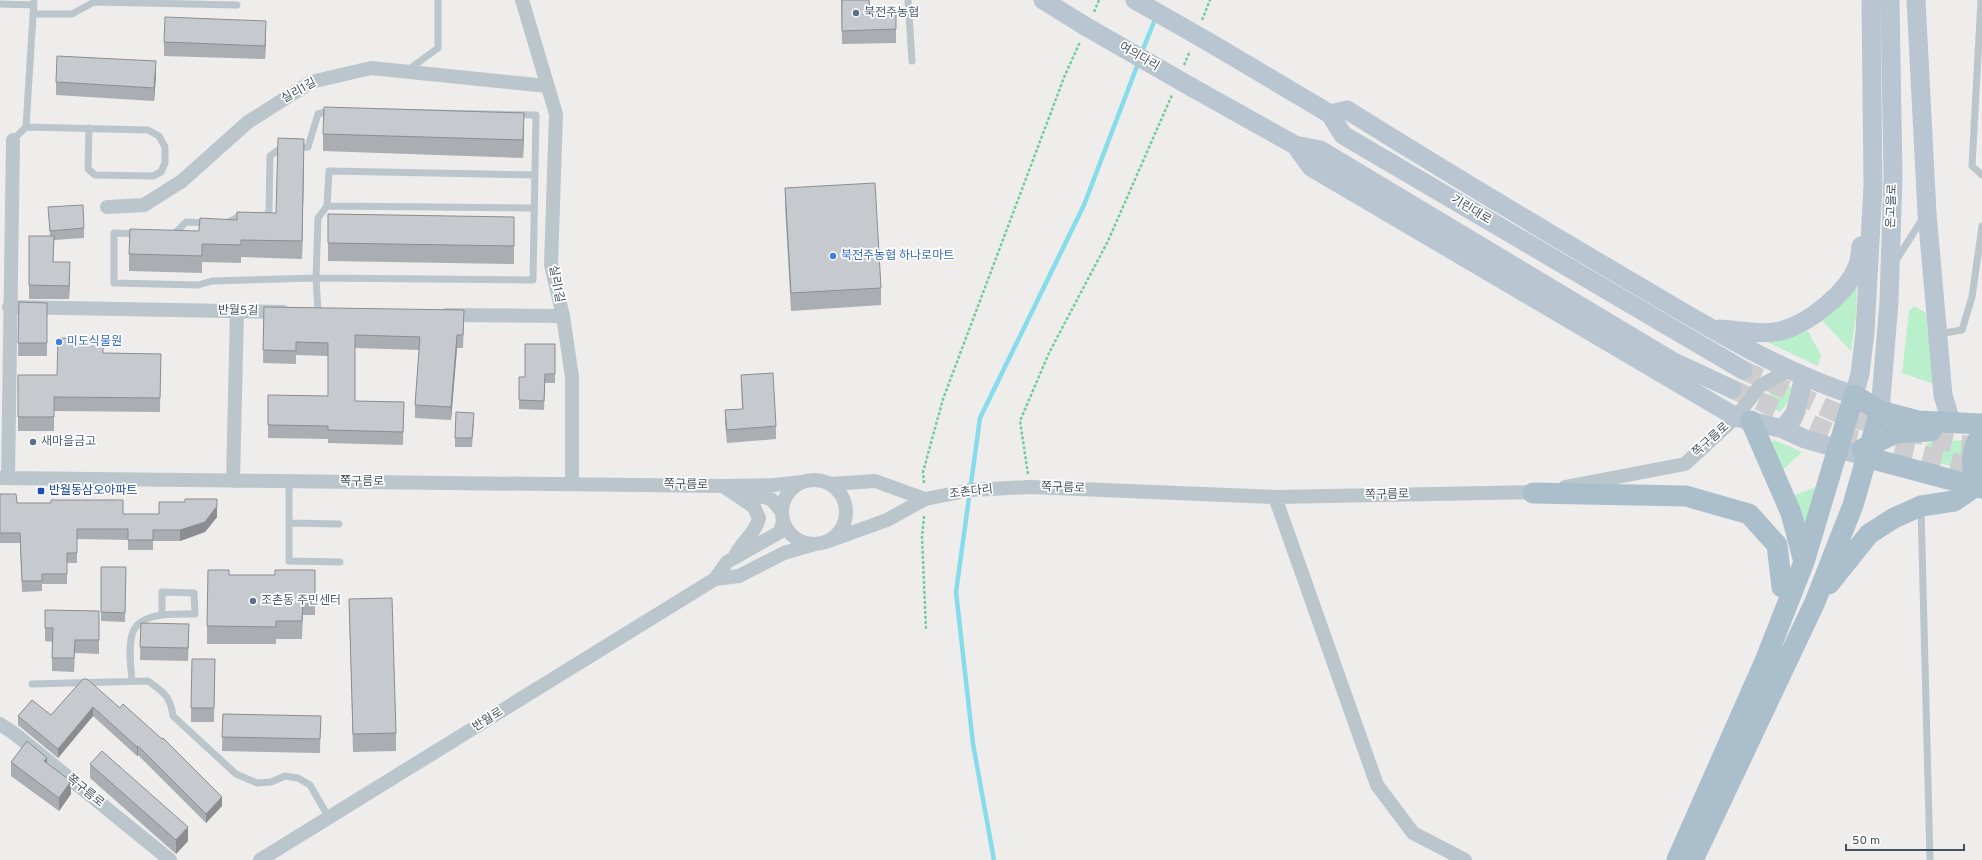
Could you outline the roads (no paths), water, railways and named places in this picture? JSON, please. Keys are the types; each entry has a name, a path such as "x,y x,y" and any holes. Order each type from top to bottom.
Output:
{"main road":[{"path":"1693,860 1815,602 1853,504 1852,454 1854,395 1880,411 1918,421 1982,424"},
{"path":"1677,860 1765,661 1791,591 1852,454 1880,411"},
{"path":"1744,419 1791,513 1804,562"},
{"path":"1852,454 1896,433 1938,431 1945,422"},
{"path":"1979,487 1971,462 1978,440 1982,434"},
{"path":"1852,454 1979,487"},
{"path":"1815,602 1868,534 1894,518 1921,506 1954,501 1979,487"},
{"path":"1534,493 1686,496 1749,514 1777,545 1782,587 1791,591"}],"street":[{"name":"실리1길","path":"522,0 556,114 551,264 563,316 572,377 572,483"},
{"name":"여의다리","path":"1043,0 1184,88 1295,145"},
{"name":"기린대로","path":"1135,0 1200,43 1330,114 1343,134 1743,370"},
{"name":"온고을로","path":"1854,395 1860,374 1865,332 1873,186 1871,0"},
{"name":"온고을로","path":"1880,411 1885,363 1893,165 1890,0"},
{"path":"1916,0 1927,213 1945,422"},
{"name":"실리1길","path":"107,207 144,204 182,181 248,122 311,82 370,68 547,86"},
{"path":"1330,114 1347,110 1509,211 1713,329 1797,373 1854,395"},
{"path":"4,478 5,350 9,307 13,140"},
{"path":"1295,145 1320,150 1672,361 1732,389"},
{"path":"1295,145 1311,167 1744,419 1783,429 1852,454"},
{"path":"1713,329 1760,332 1784,330 1820,311 1844,289 1857,267 1873,186"},
{"name":"반월5길","path":"9,307 334,313"},
{"path":"232,481 237,311"},
{"path":"429,314 563,316"},
{"path":"1783,429 1796,408 1797,373"},
{"name":"쪽구름로","path":"1024,487 1275,497 1534,493 1685,464 1744,419 1760,386 1797,373"},
{"name":"쪽구름로","path":"4,478 572,483 723,486"},
{"path":"812,480 822,481 830,484 838,490 843,498 846,508 846,519 838,533 820,543 805,542 795,538 788,530 783,516 771,499 723,486 774,485 812,480"},
{"path":"714,579 727,562 780,532 784,502 788,494 803,482"},
{"path":"830,484 875,482 925,499"},
{"path":"723,486 754,507 759,518 755,529 739,547 734,559"},
{"name":"조촌다리","path":"925,499 971,490 1024,487"},
{"path":"1275,497 1377,785 1413,833 1465,860"},
{"path":"714,579 740,576 784,553 820,543 888,520 925,499"},
{"name":"반월로","path":"260,860 714,579"},
{"name":"쪽구름로","path":"0,724 15,734 170,860"}],"lane":[{"path":"406,72 438,48 438,0"},
{"path":"908,0 912,61"},
{"path":"1981,0 1972,166 1982,176"},
{"path":"33,14 72,14 94,2 237,5"},
{"path":"0,4 34,3 26,127 13,140"},
{"path":"329,111 536,115 534,208 533,280 316,278 212,281 198,286 114,283 114,233 173,235 186,222 226,224 239,216 266,218 269,210 270,156 278,150 308,147 318,114 329,111"},
{"path":"26,127 89,128 148,130 159,136 165,147 165,163 161,172 153,176 95,175 88,169 89,128"},
{"path":"318,312 316,278 318,218 327,206 329,172 534,175"},
{"path":"327,206 534,208"},
{"path":"1890,268 1927,213"},
{"path":"1938,334 1962,330 1972,297 1982,226"},
{"path":"289,481 290,561 340,562"},
{"path":"1921,506 1930,860"},
{"path":"289,523 339,524"},
{"path":"132,681 132,633 138,625 162,614 195,614 194,593 162,592 162,614"},
{"path":"32,684 148,681 161,691 171,702 173,716 236,774 257,783 271,782 285,776 298,778 310,785 329,818"}],"waterway":[{"path":"1141,54 1156,17"},
{"path":"994,860 973,744 956,592 980,418 1084,205 1139,61"}],"tunnel":[{"path":"1743,370 1844,416 1956,444 1982,446"},
{"path":"1732,389 1834,434 1965,465 1982,466"}],"place":[{"name":"북전주농협","path":"856,13"},
{"name":"북전주농협 하나로마트","path":"833,256"},
{"name":"미도식물원","path":"59,342"},
{"name":"새마을금고","path":"33,442"},
{"name":"반월동삼오아파트","path":"41,491"},
{"name":"조촌동 주민센터","path":"253,601"}]}
